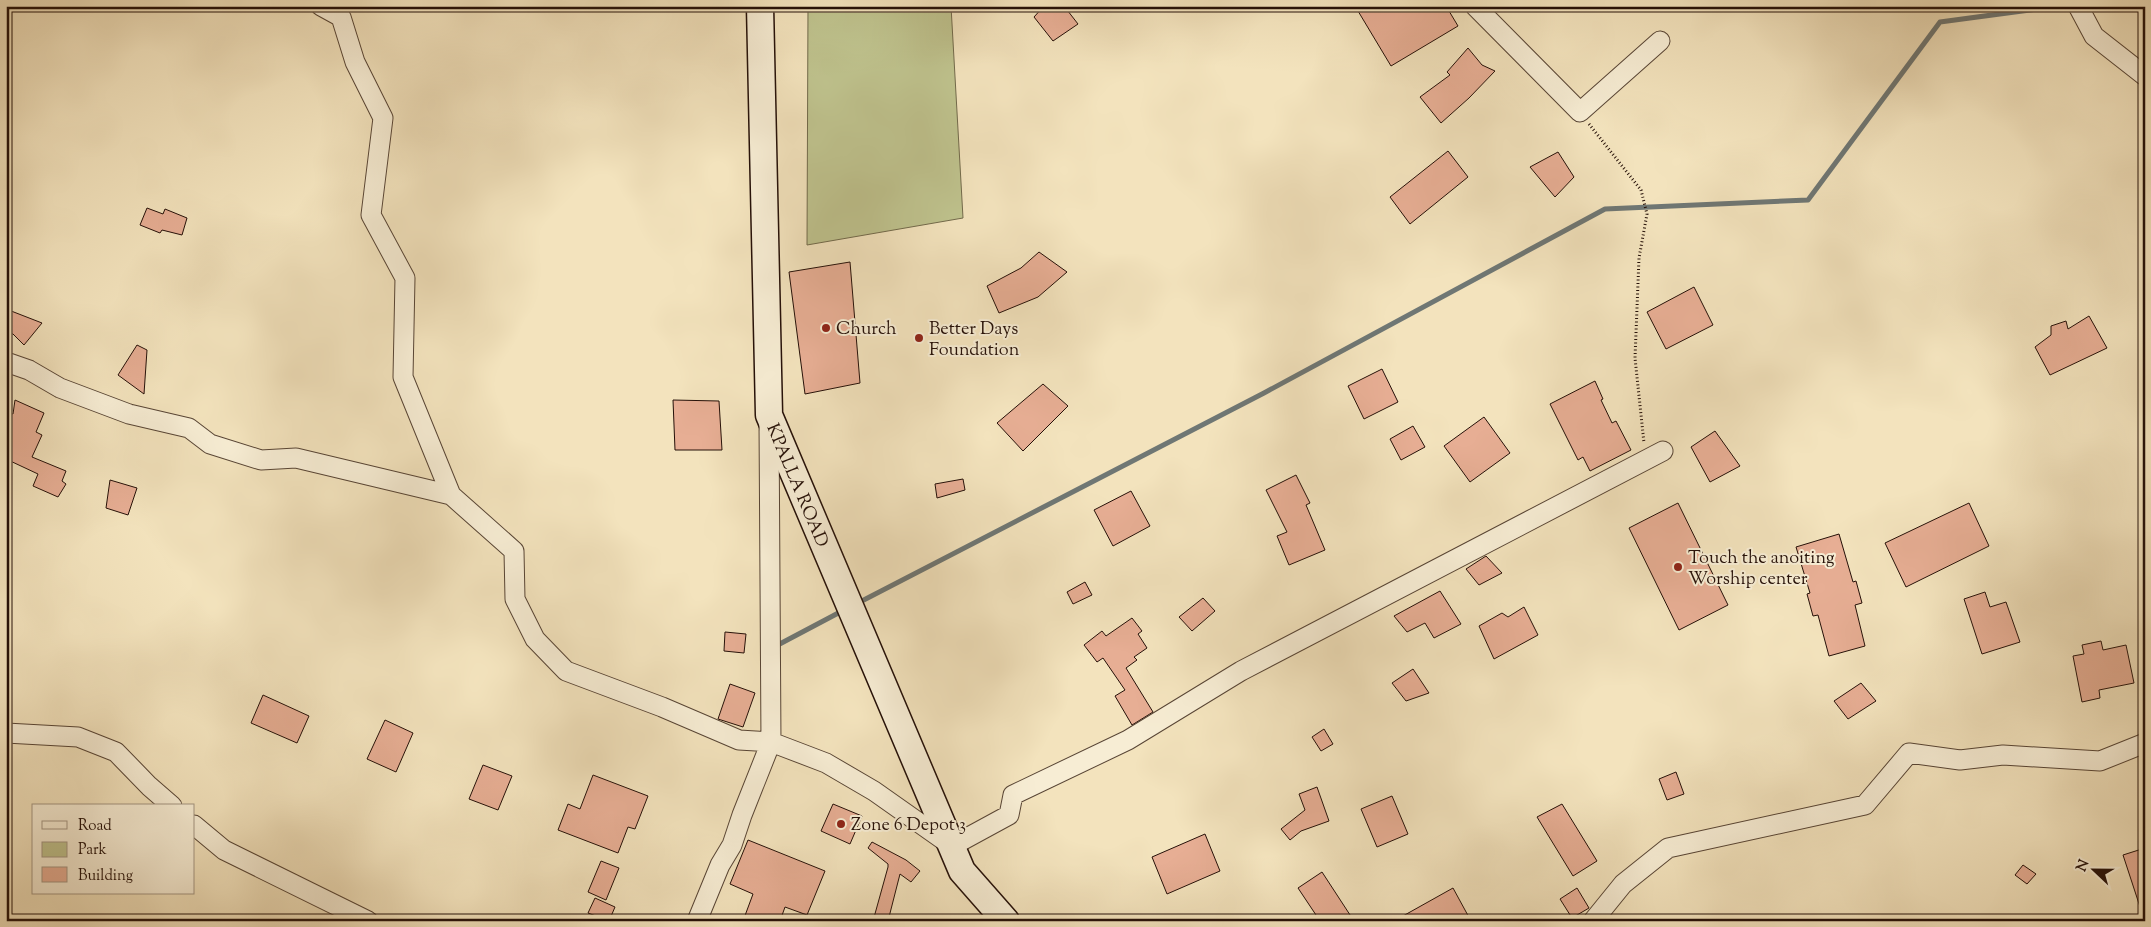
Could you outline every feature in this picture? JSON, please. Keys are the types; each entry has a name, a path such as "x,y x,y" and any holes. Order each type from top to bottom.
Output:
{"street":[{"path":"321,6 341,17 355,62 383,118 371,215 406,278 403,377 451,494 514,551 515,599 535,639 566,671 662,707 739,740 771,742 826,763 874,792 952,846 1010,815 1013,795 1128,740 1241,671 1664,451"},
{"name":"KPALLA ROAD","path":"760,6 769,415 962,871 1006,921"},
{"path":"1475,6 1580,112 1660,40"},
{"path":"2078,6 2094,36 2145,76"},
{"path":"6,362 29,370 69,391 129,414 189,428 210,444 261,460 296,458 451,494"},
{"path":"697,921 720,865 732,845 771,742 769,415"},
{"path":"6,733 78,737 116,752 170,804"},
{"path":"1593,921 1623,884 1668,848 1865,805 1910,753 1960,760 2003,755 2100,761 2145,743"},
{"path":"195,826 224,850 368,921"}],"path":[{"path":"1580,112 1641,190 1647,214 1639,258 1635,358 1645,460"}],"green space":[{"path":"808,6 951,6 963,218 807,245"}],"building":[{"path":"1044,6 1064,6 1078,24 1053,41 1034,17"},
{"path":"1355,6 1446,6 1458,26 1391,66"},
{"path":"1468,48 1482,65 1495,71 1441,123 1420,97 1450,75 1447,72"},
{"path":"1448,151 1468,177 1410,224 1390,197"},
{"path":"1558,152 1574,177 1555,197 1530,167"},
{"path":"147,208 163,214 165,209 187,218 182,235 162,230 160,233 140,225"},
{"path":"1039,252 1067,272 1038,297 999,313 987,286 1021,268"},
{"name":"Church","path":"850,262 860,383 805,394 789,272"},
{"path":"1694,287 1713,325 1666,349 1647,312"},
{"path":"6,309 42,323 24,345 13,334 6,332"},
{"path":"2089,316 2107,348 2050,375 2035,347 2051,335 2051,326 2066,321 2068,329"},
{"path":"137,345 147,350 144,394 118,375"},
{"path":"1382,369 1398,402 1364,419 1348,386"},
{"path":"1595,381 1603,399 1601,400 1612,423 1616,421 1631,450 1590,471 1583,457 1578,460 1550,404"},
{"path":"1043,384 1068,406 1023,451 997,423"},
{"path":"15,400 44,413 36,432 42,435 32,457 66,471 62,481 66,484 58,497 33,486 38,474 6,459 6,421 9,413 13,414"},
{"path":"673,400 719,401 722,450 675,450"},
{"path":"1484,417 1510,453 1470,482 1444,446"},
{"path":"1413,426 1425,447 1401,460 1390,439"},
{"path":"1715,431 1740,466 1710,482 1691,447"},
{"path":"1296,475 1310,503 1306,505 1325,550 1289,565 1277,536 1287,532 1266,490"},
{"path":"963,479 965,490 937,498 935,484"},
{"path":"110,480 137,488 128,515 106,508"},
{"path":"1131,491 1150,526 1113,546 1094,510"},
{"name":"Touch the anoiting Worship center","path":"1678,503 1728,605 1679,630 1629,528"},
{"path":"1969,503 1989,546 1906,587 1885,543"},
{"path":"1839,534 1853,582 1856,581 1862,603 1855,605 1865,646 1829,656 1818,615 1813,616 1807,594 1810,593 1796,547"},
{"path":"1486,556 1502,573 1479,585 1466,569"},
{"path":"1085,582 1092,595 1073,604 1067,592"},
{"path":"1440,591 1461,624 1434,638 1425,623 1407,632 1394,616"},
{"path":"1985,592 1990,607 2006,602 2020,642 1982,654 1964,599"},
{"path":"1203,598 1215,611 1192,631 1179,617"},
{"path":"1524,607 1538,635 1494,659 1479,626 1502,613 1508,617"},
{"path":"1132,618 1142,631 1138,634 1147,648 1134,657 1137,660 1126,668 1153,712 1132,725 1115,696 1125,690 1103,658 1097,662 1084,645 1102,631 1106,636"},
{"path":"725,632 746,634 744,653 724,651"},
{"path":"2101,641 2103,650 2126,645 2134,683 2099,690 2100,698 2082,702 2073,656 2084,654 2082,645"},
{"path":"1413,669 1429,693 1406,701 1392,683"},
{"path":"1861,683 1876,701 1848,719 1834,701"},
{"path":"730,684 755,693 743,727 718,719"},
{"path":"263,695 309,716 297,743 251,723"},
{"path":"385,720 413,733 396,772 367,759"},
{"path":"1324,729 1333,744 1321,751 1312,737"},
{"path":"483,765 512,776 498,810 469,799"},
{"path":"1676,772 1684,794 1667,800 1659,779"},
{"path":"593,775 648,796 635,829 628,827 618,853 558,830 568,804 580,809"},
{"path":"1317,787 1329,821 1301,831 1290,840 1281,829 1305,810 1299,794"},
{"path":"1392,796 1408,834 1377,847 1361,809"},
{"name":"Zone 6 Depot 3","path":"833,804 862,816 850,844 821,831"},
{"path":"1562,804 1597,861 1573,876 1537,817"},
{"path":"1205,834 1220,871 1167,894 1152,857"},
{"path":"748,840 825,871 807,915 785,907 780,921 743,921 753,894 730,884"},
{"path":"872,842 906,860 920,871 911,882 900,874 888,921 873,921 888,864 868,848"},
{"path":"2145,848 2145,913 2142,913 2123,855"},
{"path":"601,861 619,868 606,900 588,892"},
{"path":"2023,865 2036,874 2027,884 2015,875"},
{"path":"1322,872 1354,921 1320,921 1298,888"},
{"path":"1453,888 1471,921 1394,921"},
{"path":"1577,888 1589,908 1572,918 1560,899"},
{"path":"595,898 615,907 609,921 588,913"}],"waterway":[{"path":"856,604 1264,393 1605,209 1808,200 1940,22 2059,6"},
{"path":"774,647 844,610"}],"place":[{"name":"Church","path":"826,328"},
{"name":"Better Days Foundation","path":"919,338"},
{"name":"Touch the anoiting Worship center","path":"1678,567"},
{"name":"Zone 6 Depot 3","path":"841,824"}]}
